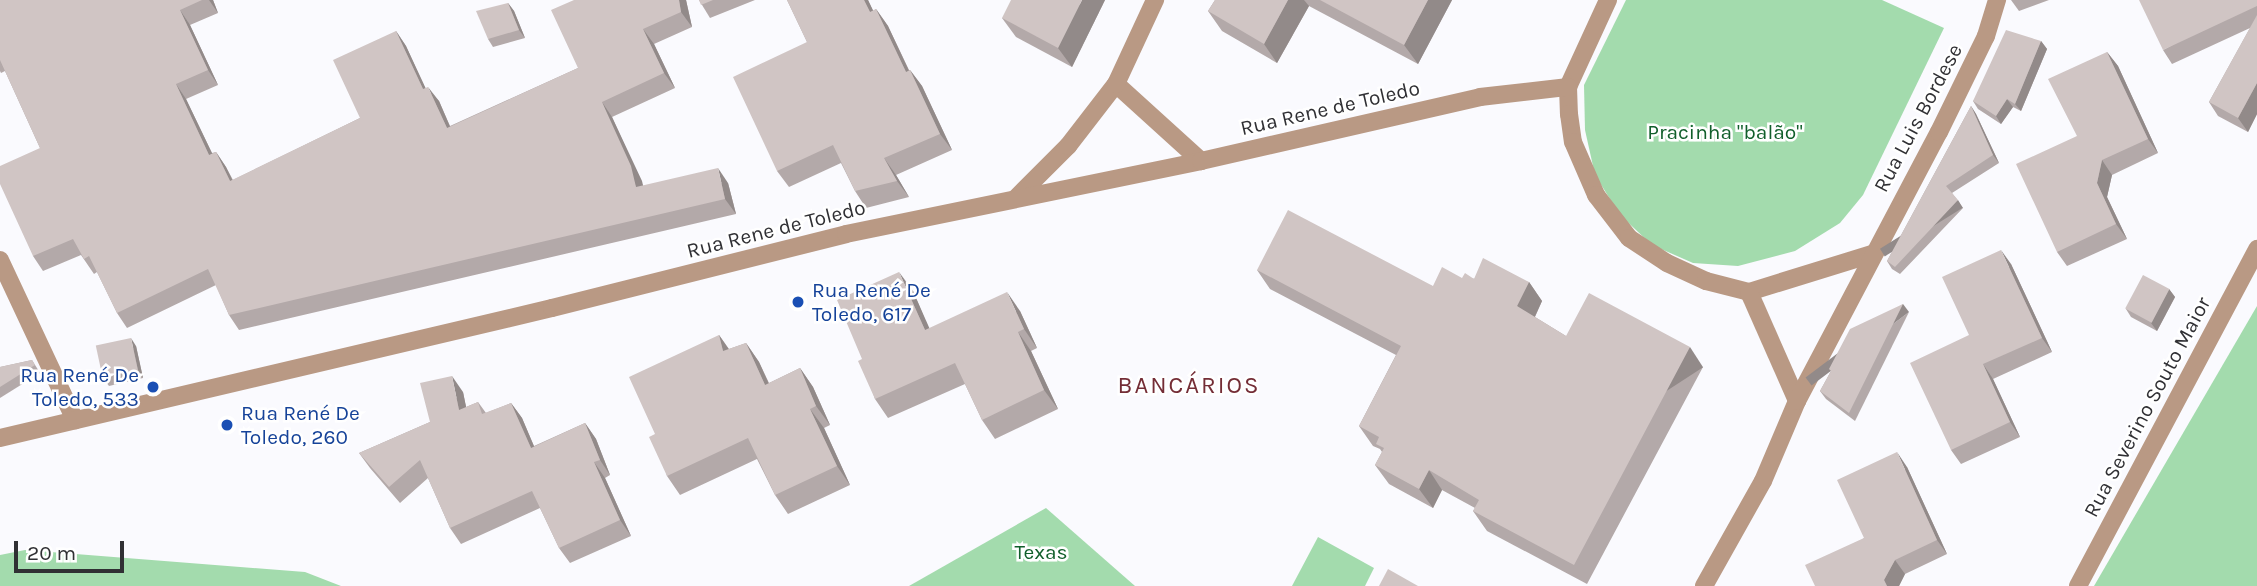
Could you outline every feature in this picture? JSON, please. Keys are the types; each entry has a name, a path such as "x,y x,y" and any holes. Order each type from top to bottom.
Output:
{"street":[{"path":"1015,198 1068,146 1116,84 1155,0"},
{"path":"1608,0 1568,87 1573,142 1596,195 1629,238 1667,263 1706,281 1749,292 1872,254"},
{"name":"Rua Luis Bordese","path":"1704,586 1763,481 1797,401 1986,37 1997,0"},
{"path":"1116,84 1201,161"},
{"name":"Rua Rene de Toledo","path":"0,438 552,308 846,234 1201,161 1480,97 1568,87"},
{"name":"Rua Severino Souto Maior","path":"2078,586 2257,248"},
{"path":"0,260 75,421"},
{"path":"1749,292 1797,401"}],"green space":[{"name":"Pracinha \"balão\"","path":"1626,0 1882,0 1944,28 1863,195 1840,223 1795,251 1738,266 1693,263 1652,245 1620,215 1595,175 1585,130 1584,85"},
{"path":"2257,306 2257,586 2094,586"},
{"name":"Texas","path":"1046,508 1135,586 909,586"},
{"path":"1318,537 1374,568 1365,586 1292,586"},
{"path":"25,550 305,572 341,586 0,586 0,555"}],"building":[{"path":"0,0 202,0 180,10 208,70 176,84 209,155 216,152 230,181 360,118 333,60 396,31 423,89 428,87 447,128 578,68 551,10 574,0 679,0 681,12 643,29 664,73 602,102 631,166 636,187 718,168 725,199 229,315 208,269 117,313 89,256 84,259 73,239 33,256 0,184 0,166 40,148 0,60"},
{"path":"699,0 713,0 701,5"},
{"path":"787,0 864,0 870,12 876,9 906,72 910,70 940,134 884,158 897,181 855,191 833,145 777,171 733,77 807,42"},
{"path":"1011,0 1082,0 1058,48 1002,18"},
{"path":"1215,0 1288,0 1264,44 1208,11"},
{"path":"1320,0 1428,0 1404,45"},
{"path":"2139,0 2257,0 2257,6 2163,50"},
{"path":"508,3 519,30 488,39 476,11"},
{"path":"2257,15 2257,83 2238,118 2209,102"},
{"path":"2006,30 2041,41 2015,104 2007,99 1996,116 1973,101"},
{"path":"2107,52 2148,139 2102,160 2097,183 2116,224 2057,252 2016,164 2077,136 2048,79"},
{"path":"1971,106 1993,155 1946,186 1958,200 1895,267 1887,261"},
{"path":"1288,210 1433,286 1442,267 1462,278 1465,273 1474,279 1483,258 1529,282 1517,306 1566,336 1589,293 1690,347 1574,565 1473,511 1479,500 1429,470 1419,489 1375,465 1384,448 1376,444 1379,437 1359,426 1401,346 1257,270"},
{"path":"2001,250 2042,338 1983,364 2010,422 1951,450 1910,363 1969,335 1942,277"},
{"path":"899,272 925,330 1007,292 1024,329 1018,332 1044,390 982,420 955,363 875,399 858,361 862,359 837,300"},
{"path":"2143,275 2169,289 2152,323 2125,309"},
{"path":"1903,304 1849,413 1820,391 1831,371 1829,369 1850,329"},
{"path":"719,335 723,351 746,343 765,385 800,368 816,406 810,409 837,466 775,495 748,438 667,476 649,437 655,434 629,377"},
{"path":"131,338 138,370 103,378 96,345"},
{"path":"32,360 35,365 0,387 0,367"},
{"path":"452,376 459,410 478,402 482,414 511,403 531,448 585,423 600,460 594,462 620,520 559,548 532,491 450,528 420,460 389,487 359,453 430,422 420,383"},
{"path":"1897,452 1937,540 1895,560 1884,580 1887,586 1815,586 1805,565 1864,538 1837,480"},
{"path":"1388,569 1418,586 1379,586"}],"place":[{"name":"Rua René De Toledo, 617","path":"798,302"},
{"name":"Rua René De Toledo, 533","path":"153,387"},
{"name":"Rua René De Toledo, 260","path":"227,425"}],"district":[{"name":"BANCÁRIOS","path":"1189,386"}]}
